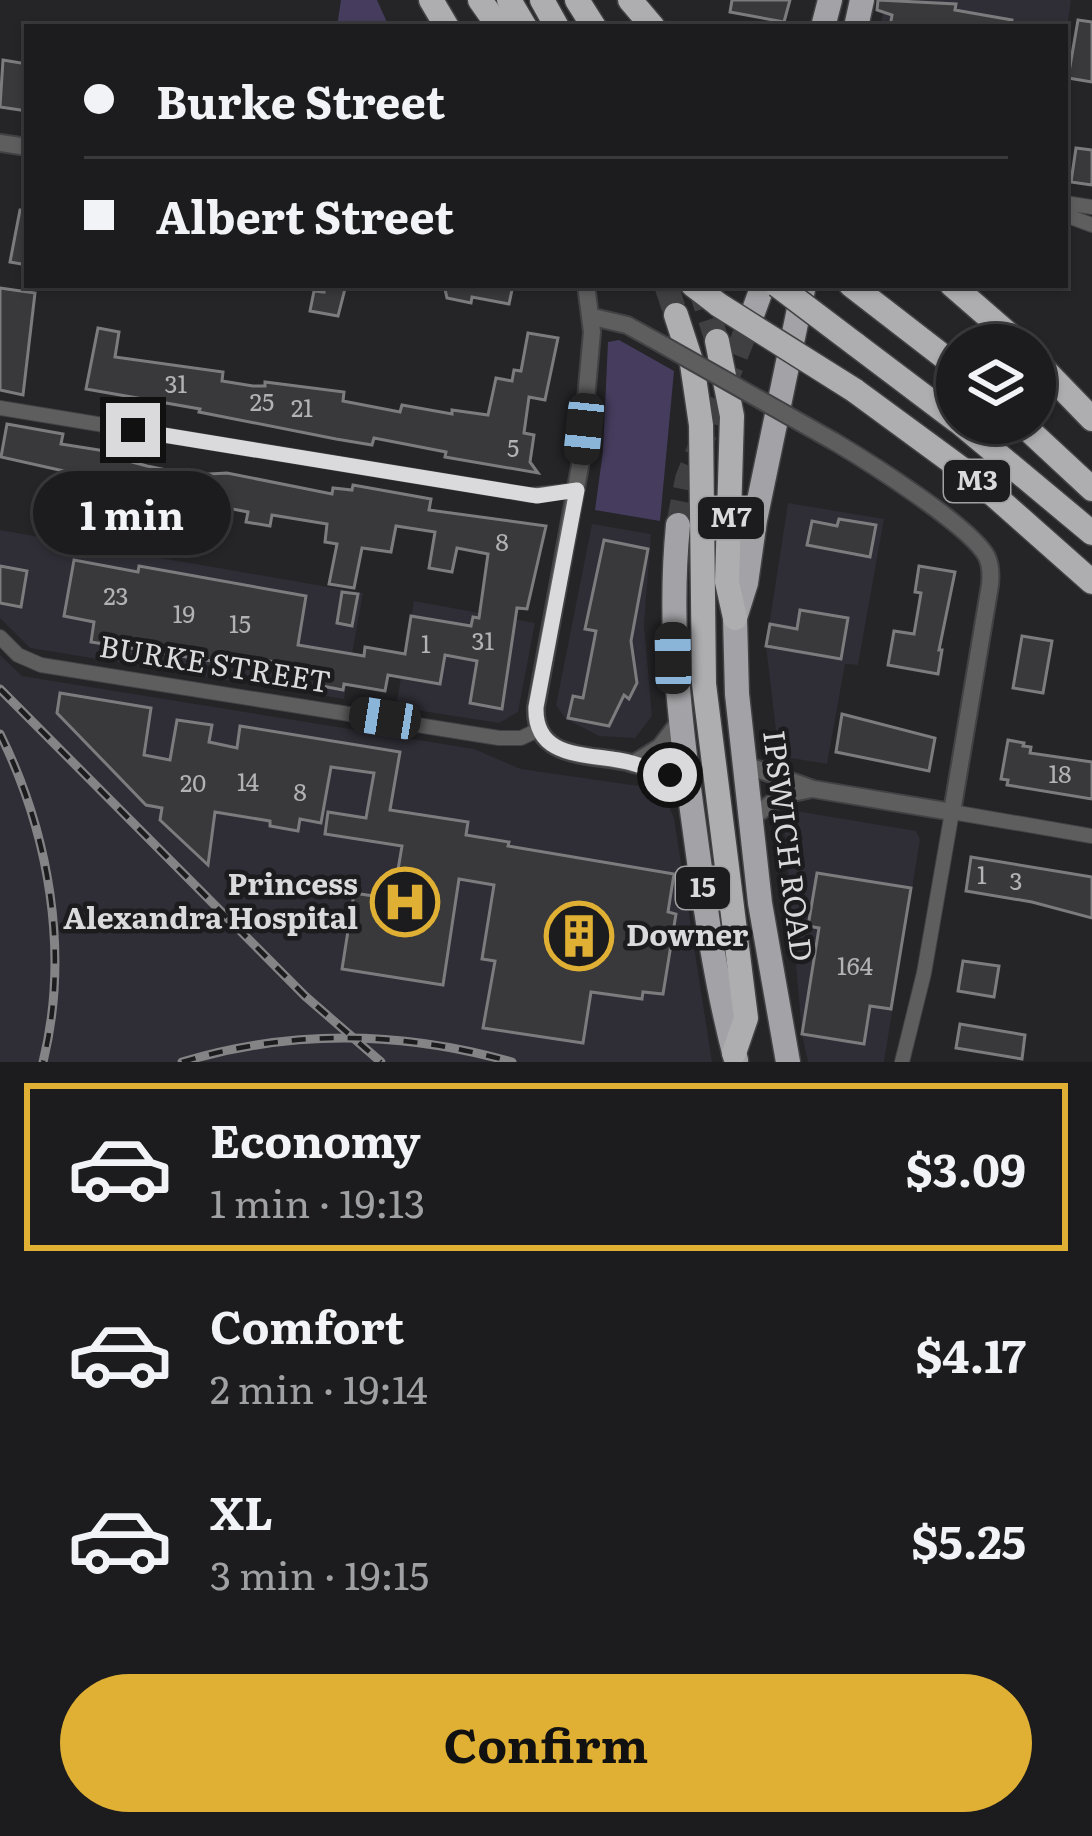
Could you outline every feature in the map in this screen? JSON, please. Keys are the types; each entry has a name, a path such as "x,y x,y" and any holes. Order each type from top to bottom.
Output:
{"highway":[{"path":"630,0 650,24"},
{"name":"M3","path":"697,288 854,390 978,482 1092,581"},
{"path":"751,318 763,288"},
{"path":"781,288 936,405"},
{"name":"IPSWICH ROAD","path":"788,1062 760,903 737,694 735,618 746,583 803,288"},
{"path":"955,288 997,324"},
{"path":"861,292 936,351"},
{"name":"M7","path":"676,315 692,364 701,425 704,684 746,1018 735,1057"},
{"name":"M7","path":"717,341 733,416 727,582 735,618"},
{"path":"1056,382 1092,419"},
{"path":"985,444 1092,533"},
{"path":"1044,444 1092,489"},
{"name":"15","path":"678,525 673,658 717,992 735,1057"}],"street":[{"path":"587,288 592,316 577,490 536,707 538,730 550,746 563,752 688,779"},
{"path":"592,316 627,325 836,442 932,508 974,542 989,562 988,595 924,973 902,1062"},
{"path":"0,408 530,495 577,490"},
{"name":"BURKE STREET","path":"0,638 18,655 41,665 500,738 521,739 538,730"},
{"path":"633,764 662,746 680,721"},
{"path":"746,765 813,789 1092,836"},
{"path":"751,818 783,795 813,789"}],"shaded area":[{"path":"341,0 377,0 388,24 337,24"},
{"path":"886,0 1071,0 1068,24 881,24"},
{"path":"619,340 674,371 660,521 595,510 608,342"},
{"path":"788,503 884,519 858,665 845,664 827,764 779,756 766,646"},
{"path":"592,524 651,534 644,625 652,716 635,738 599,736 566,719 556,705"},
{"path":"0,530 363,593 344,699 30,648 0,618"},
{"path":"414,601 535,623 518,712 499,723 396,707"},
{"path":"0,655 22,676 474,749 521,769 663,793 674,818 712,1062 0,1062"},
{"path":"796,811 916,831 920,840 884,1062 808,1062 784,826"}],"building":[{"path":"732,0 790,0 784,22 730,12"},
{"path":"878,0 956,4 955,10 1012,20 1011,24 890,24 892,15 877,10"},
{"path":"1078,20 1092,22 1092,82 1068,78"},
{"path":"3,60 24,64 24,111 0,107"},
{"path":"1076,148 1092,150 1092,185 1071,182"},
{"path":"20,210 24,210 24,264 10,262"},
{"path":"0,288 35,293 23,395 0,390"},
{"path":"325,288 345,288 338,316 310,311 314,291 324,292"},
{"path":"445,288 512,288 509,304 447,298"},
{"path":"98,328 119,332 115,357 223,372 222,381 344,392 343,401 400,412 402,405 488,415 496,378 512,381 514,370 521,371 528,333 558,338 545,400 529,397 524,433 534,435 530,462 538,473 445,457 446,452 374,438 372,445 336,439 86,389"},
{"path":"7,424 63,434 61,444 118,453 117,458 191,475 227,473 332,494 333,488 352,490 353,485 431,499 429,510 546,526 527,609 517,608 502,709 470,703 477,661 445,655 440,684 388,675 385,691 344,684 343,690 322,686 325,672 287,664 269,661 268,670 91,642 94,622 64,616 74,560 138,572 139,566 306,596 298,645 364,656 365,647 405,654 411,616 471,626 473,617 479,618 488,554 457,548 452,572 429,568 435,532 396,526 391,552 362,548 354,588 329,584 337,544 325,542 327,524 272,515 270,526 246,522 248,512 212,505 211,514 178,510 179,502 141,495 139,505 115,501 117,494 93,490 95,478 1,457"},
{"path":"839,519 876,525 870,557 807,545 812,521 837,526"},
{"path":"604,540 648,549 631,641 637,683 629,699 624,695 609,726 568,718 573,696 583,698 596,631 585,629"},
{"path":"0,566 27,571 21,607 0,603"},
{"path":"919,566 955,572 938,674 888,665 894,631 914,634 921,593 915,592"},
{"path":"342,592 358,594 352,626 337,623"},
{"path":"800,610 848,618 841,659 766,646 770,624 797,629"},
{"path":"1022,636 1052,641 1043,693 1013,688"},
{"path":"60,693 151,708 144,755 170,760 177,720 212,725 209,742 237,748 240,726 400,752 390,810 468,822 466,835 509,842 508,846 674,874 668,912 676,914 663,994 643,992 642,999 591,992 583,1043 483,1028 495,961 482,959 494,885 459,879 443,985 342,969 354,893 393,899 402,846 325,834 328,812 366,818 374,773 331,767 321,823 300,819 298,831 215,812 208,865 160,820 162,808 146,805 57,713"},
{"path":"842,714 935,738 929,771 836,752"},
{"path":"1008,740 1031,747 1030,753 1092,762 1092,799 1007,785 1008,780 1001,779"},
{"path":"971,857 1092,877 1092,918 966,891"},
{"path":"817,873 911,888 891,1009 870,1006 864,1044 802,1034 819,928 808,926"},
{"path":"963,961 999,966 994,997 958,991"},
{"path":"960,1024 1025,1035 1022,1059 956,1048"}],"tunnel":[{"path":"667,288 676,315"},
{"path":"700,288 717,341"},
{"path":"678,525 687,479 751,318"}],"railway":[{"path":"0,689 305,996 381,1062"},
{"path":"0,734 31,812 50,894 55,979 43,1062"},
{"path":"182,1062 264,1044 347,1038 430,1044 512,1062"}],"place":[{"name":"Princess Alexandra Hospital","path":"405,902"},
{"name":"Downer","path":"579,936"}],"route":[{"path":"133,430 537,496 577,490 536,707 538,730 550,746 563,752 670,775"}]}
